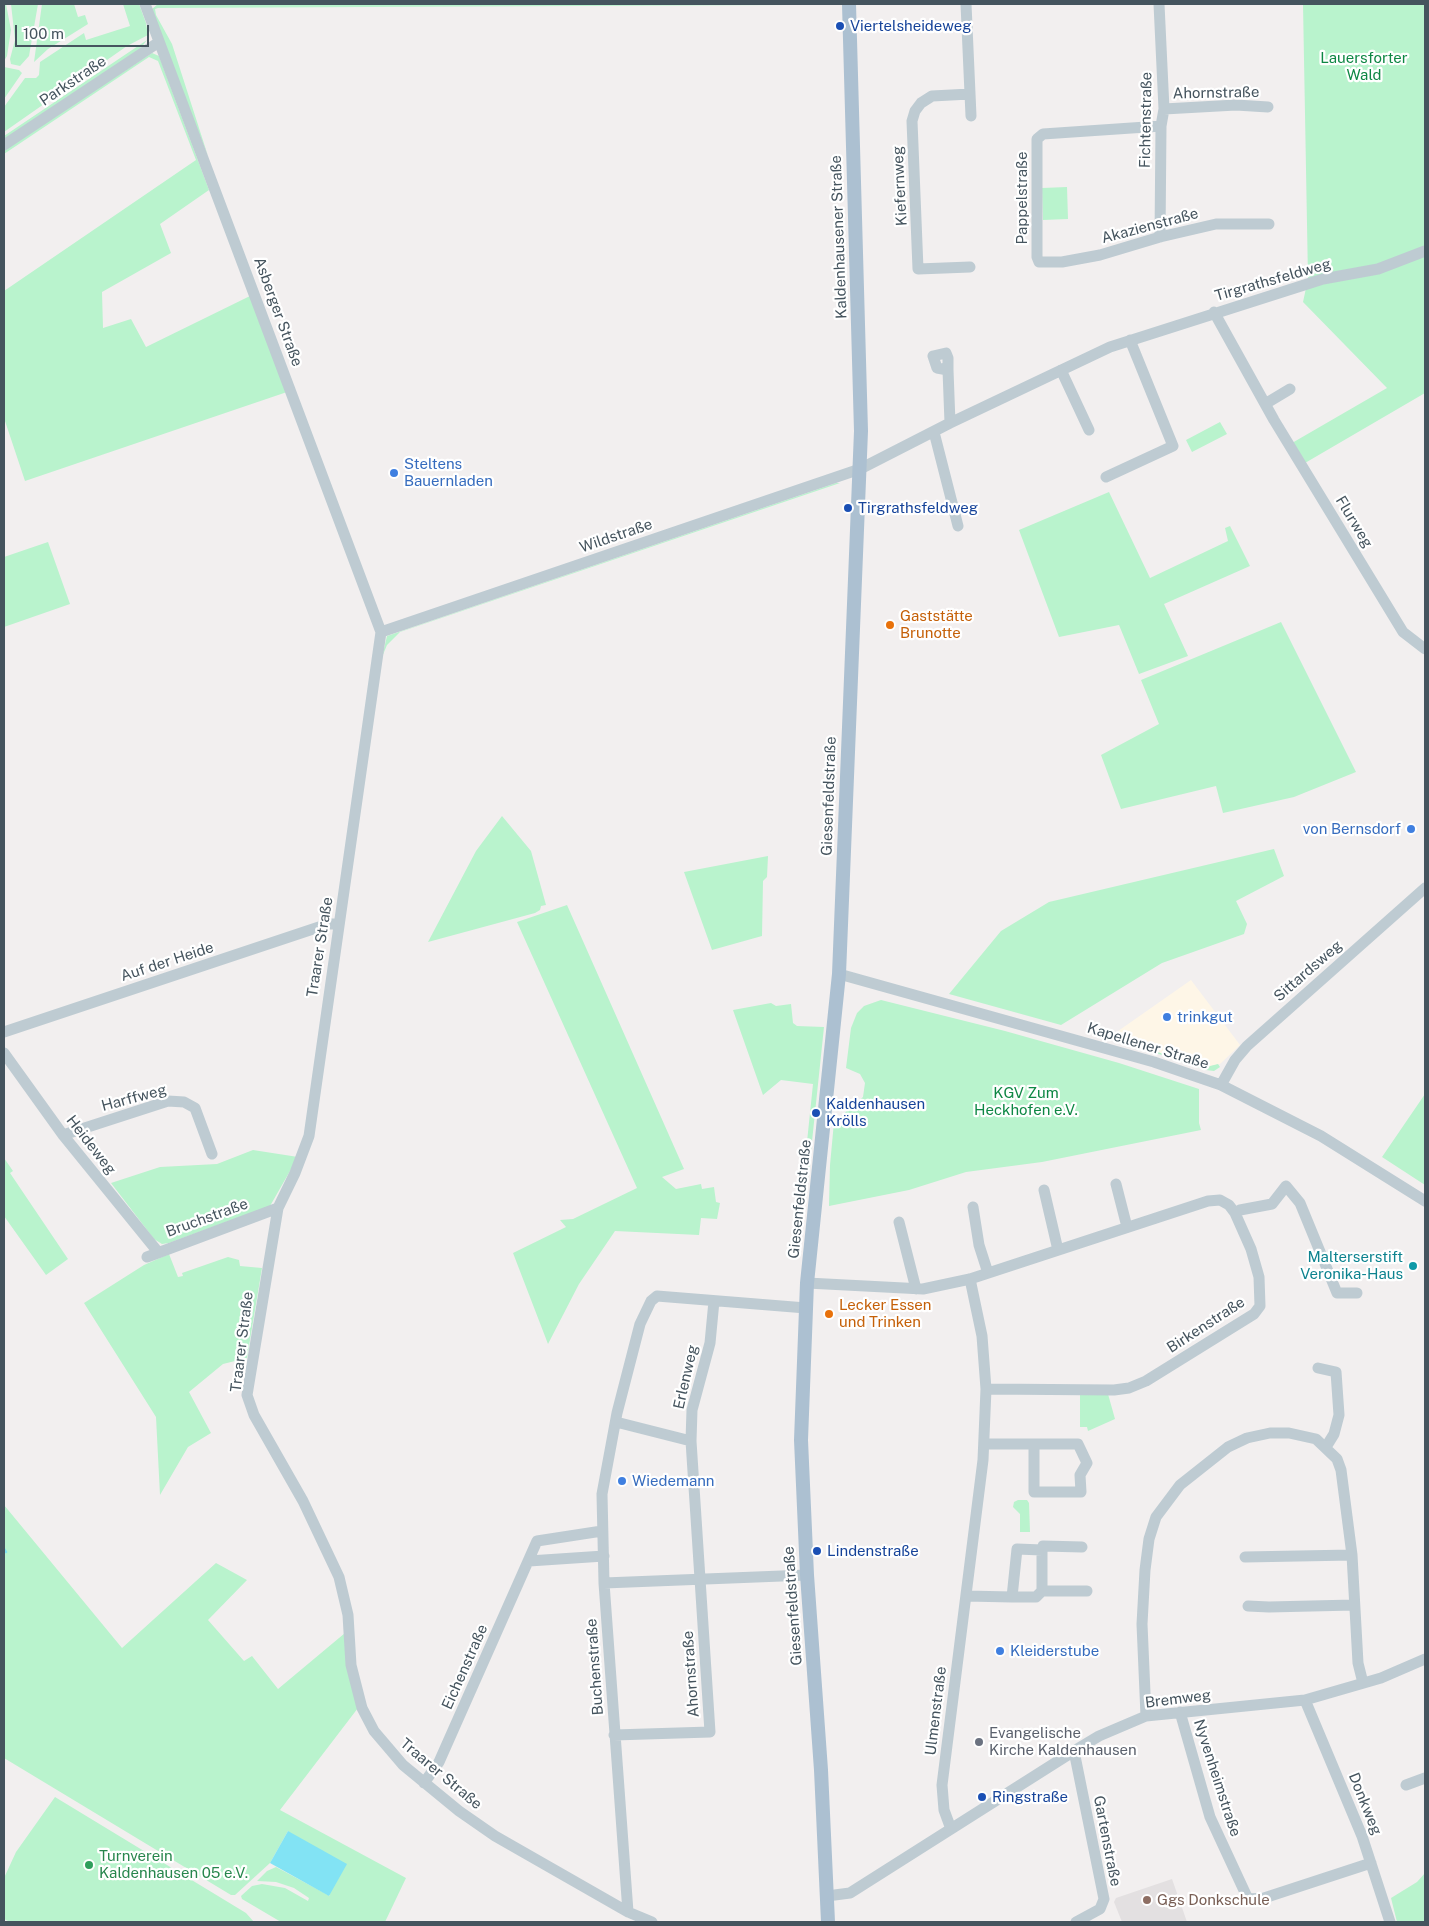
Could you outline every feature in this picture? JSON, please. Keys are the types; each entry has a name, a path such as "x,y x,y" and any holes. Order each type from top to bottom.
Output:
{"main road":[{"name":"Kaldenhausener Straße","path":"849,4 862,431 860,474"},
{"name":"Giesenfeldstraße","path":"828,1922 821,1770 807,1575 802,1440 807,1283 839,974 860,474"}],"street":[{"name":"Asberger Straße","path":"145,4 381,632"},
{"path":"966,4 971,116"},
{"name":"Fichtenstraße","path":"1159,4 1164,109 1161,126 1160,237"},
{"name":"Parkstraße","path":"4,145 159,42"},
{"name":"Kiefernweg","path":"970,94 932,96 920,103 912,121 918,269 970,267"},
{"name":"Ahornstraße","path":"1164,109 1236,105 1268,107"},
{"name":"Pappelstraße","path":"1039,262 1037,258 1037,139 1043,134 1161,126"},
{"name":"Akazienstraße","path":"1039,262 1062,262 1100,255 1160,237 1216,224 1269,224"},
{"name":"Tirgrathsfeldweg","path":"860,474 950,423 1061,370 1130,340 1323,279 1372,271 1425,250"},
{"name":"Flurweg","path":"1214,312 1265,404 1403,632 1425,649"},
{"path":"1106,477 1173,446 1130,340"},
{"path":"948,370 950,423"},
{"path":"1061,370 1089,430"},
{"path":"1265,404 1290,389"},
{"path":"934,432 958,526"},
{"name":"Wildstraße","path":"381,632 860,474"},
{"name":"Traarer Straße","path":"381,632 309,1136 295,1173 278,1208 247,1395 254,1415 303,1501 339,1577 348,1615 351,1665 362,1708 374,1731 386,1747 424,1783 458,1811 495,1836 628,1912 652,1922"},
{"name":"Sittardsweg","path":"1221,1085 1235,1060 1247,1046 1425,888"},
{"name":"Auf der Heide","path":"4,1032 328,924 339,924"},
{"name":"Kapellener Straße","path":"839,974 1154,1062 1221,1085 1321,1136 1425,1201"},
{"name":"Heideweg","path":"4,1053 63,1135 158,1252"},
{"name":"Harffweg","path":"63,1135 168,1101 184,1102 195,1108 212,1154"},
{"path":"1116,1184 1127,1227"},
{"path":"807,1283 916,1289 970,1279 1208,1201 1220,1200 1235,1213 1240,1210 1272,1204 1286,1186 1300,1203 1337,1292 1357,1293"},
{"path":"1044,1190 1058,1250"},
{"path":"973,1207 979,1245 988,1273"},
{"name":"Bruchstraße","path":"147,1257 278,1208"},
{"name":"Birkenstraße","path":"986,1389 1114,1390 1129,1388 1146,1382 1254,1314 1260,1306 1259,1277 1251,1249 1235,1213"},
{"path":"899,1222 916,1289"},
{"name":"Ulmenstraße","path":"951,1829 944,1810 942,1785 984,1444 986,1389 982,1336 970,1279"},
{"name":"Buchenstraße","path":"628,1912 604,1583 602,1494 616,1422 640,1324 651,1301 657,1296 667,1295 714,1301 806,1308"},
{"name":"Erlenweg","path":"699,1579 691,1441 692,1410 710,1343 714,1301"},
{"path":"1318,1368 1336,1372 1338,1415 1334,1434 1326,1447"},
{"path":"616,1422 691,1441"},
{"path":"1146,1716 1142,1624 1149,1539 1156,1517 1166,1501 1180,1485 1228,1446 1247,1438 1270,1433 1289,1433 1316,1439 1337,1459 1341,1470 1352,1555 1358,1664 1363,1684"},
{"path":"984,1444 1034,1444 1078,1444 1087,1463 1080,1476 1081,1492 1034,1492 1034,1444"},
{"name":"Eichenstraße","path":"424,1783 438,1762 537,1541 602,1531"},
{"path":"966,1596 1036,1597 1042,1591 1043,1546 1082,1547"},
{"path":"1012,1597 1017,1549 1042,1550"},
{"path":"1245,1557 1352,1555"},
{"path":"529,1561 604,1556"},
{"path":"604,1583 807,1575"},
{"name":"Ahornstraße","path":"614,1735 710,1732 699,1579"},
{"path":"1042,1591 1087,1591"},
{"path":"1248,1606 1354,1605"},
{"name":"Bremweg","path":"827,1896 850,1893 1099,1736 1146,1716 1305,1700 1363,1684 1425,1659"},
{"name":"Donkweg","path":"1305,1700 1344,1789 1372,1863 1390,1922"},
{"name":"Nyvenheimstraße","path":"1180,1712 1210,1816 1248,1900 1264,1898 1372,1863"},
{"name":"Gartenstraße","path":"1074,1751 1104,1900 1100,1909 1076,1922"},
{"path":"1406,1785 1425,1778"}],"shaded area":[{"path":"1191,980 1240,1045 1220,1064 1206,1067 1112,1038 1111,1036"},
{"name":"Ggs Donkschule","path":"1172,1879 1187,1922 1122,1922 1114,1902 1116,1898"}],"green space":[{"path":"4,4 6,4 11,30 7,56 4,61"},
{"path":"11,4 38,4 29,56 20,66 11,64 10,59 15,40"},
{"path":"42,4 74,4 78,17 85,15 88,24 48,49 34,62"},
{"path":"123,4 139,4 148,35 127,46 4,132 4,107 25,78 36,78 39,75 40,62 84,33 86,40 130,26"},
{"path":"158,4 790,5 155,9 156,15 172,44 208,156 155,23 152,9"},
{"name":"Lauersforter Wald","path":"1303,4 1425,4 1425,393 1305,463 1292,443 1387,388 1303,302 1308,279"},
{"path":"147,40 140,49 4,142 4,136"},
{"path":"152,53 159,56 209,190 160,224 171,253 102,292 103,328 131,319 146,347 250,296 287,392 25,481 4,418 4,291 196,160 158,61 149,57 4,154 4,149"},
{"path":"4,67 19,70 22,73 4,99"},
{"path":"1067,187 1068,219 1043,220 1042,188"},
{"path":"1220,422 1227,434 1192,452 1186,440"},
{"path":"840,483 400,632 387,645 382,657 387,636"},
{"path":"1109,492 1150,578 1228,541 1225,528 1230,526 1250,566 1164,604 1188,656 1139,674 1119,625 1059,637 1019,530"},
{"path":"48,542 70,604 4,627 4,557"},
{"path":"1281,622 1356,772 1294,797 1223,813 1216,786 1121,809 1101,755 1159,724 1141,680"},
{"path":"502,816 531,851 546,905 541,906 540,910 535,913 428,942 476,851"},
{"path":"1274,849 1284,876 1236,901 1247,924 1244,934 1162,963 1061,1025 949,994 1001,931 1049,902"},
{"path":"768,856 767,877 763,881 762,936 712,950 684,872"},
{"path":"567,905 684,1169 662,1177 676,1189 701,1184 702,1189 714,1187 716,1202 720,1203 717,1219 701,1218 699,1235 615,1231 579,1284 548,1344 513,1253 566,1227 560,1220 573,1219 637,1188 517,922"},
{"name":"KGV Zum Heckhofen e.V.","path":"881,1000 1005,1031 1119,1063 1199,1089 1199,1123 1201,1130 1042,1162 966,1172 909,1190 829,1206 834,1122 863,1097 865,1083 860,1074 846,1068 851,1028 857,1013 864,1006"},
{"path":"771,1003 776,1006 791,1004 793,1023 797,1026 824,1027 807,1189 802,1190 813,1084 781,1080 763,1095 733,1010"},
{"path":"1112,1038 1206,1067 1218,1064 1220,1067 1214,1071 1206,1070"},
{"path":"1425,1094 1425,1185 1382,1157"},
{"path":"253,1150 298,1157 270,1206 169,1243 162,1244 154,1239 111,1183 160,1167 217,1164"},
{"path":"4,1158 13,1171 10,1173 68,1259 46,1275 4,1216"},
{"path":"169,1254 178,1277 183,1276 182,1273 228,1257 239,1260 240,1266 262,1268 247,1358 223,1364 189,1392 211,1433 188,1447 160,1495 156,1417 84,1303 144,1265"},
{"path":"1080,1394 1108,1394 1115,1419 1088,1431 1087,1427 1080,1427"},
{"path":"1027,1500 1029,1503 1030,1532 1020,1532 1020,1514 1013,1507 1014,1502"},
{"path":"4,1505 122,1648 216,1563 247,1580 208,1620 244,1661 252,1656 278,1689 345,1633 358,1708 280,1810 406,1878 385,1922 281,1922 242,1899 241,1896 252,1886 262,1884 285,1888 308,1901 309,1898 294,1888 276,1882 257,1881 267,1871 276,1867 330,1896 288,1831 270,1863 235,1895 231,1895 4,1758"},
{"name":"Turnverein Kaldenhausen 05 e.V.","path":"55,1797 246,1913 254,1922 10,1922 4,1919 4,1878 16,1852"},
{"path":"1425,1873 1425,1922 1397,1922 1391,1898 1417,1882"}],"water":[{"path":"288,1831 347,1864 329,1896 270,1863"}],"place":[{"name":"Viertelsheideweg","path":"840,26"},
{"name":"Steltens Bauernladen","path":"394,473"},
{"name":"Tirgrathsfeldweg","path":"848,508"},
{"name":"Gaststätte Brunotte","path":"890,625"},
{"name":"von Bernsdorf","path":"1411,829"},
{"name":"trinkgut","path":"1167,1017"},
{"name":"Kaldenhausen Krölls","path":"816,1113"},
{"name":"Malterserstift Veronika-Haus","path":"1413,1266"},
{"name":"Lecker Essen und Trinken","path":"829,1314"},
{"name":"Wiedemann","path":"622,1481"},
{"name":"Lindenstraße","path":"817,1551"},
{"name":"Kleiderstube","path":"1000,1651"},
{"name":"Evangelische Kirche Kaldenhausen","path":"979,1742"},
{"name":"Ringstraße","path":"982,1797"},
{"name":"Turnverein Kaldenhausen 05 e.V.","path":"89,1865"},
{"name":"Ggs Donkschule","path":"1147,1900"}]}
